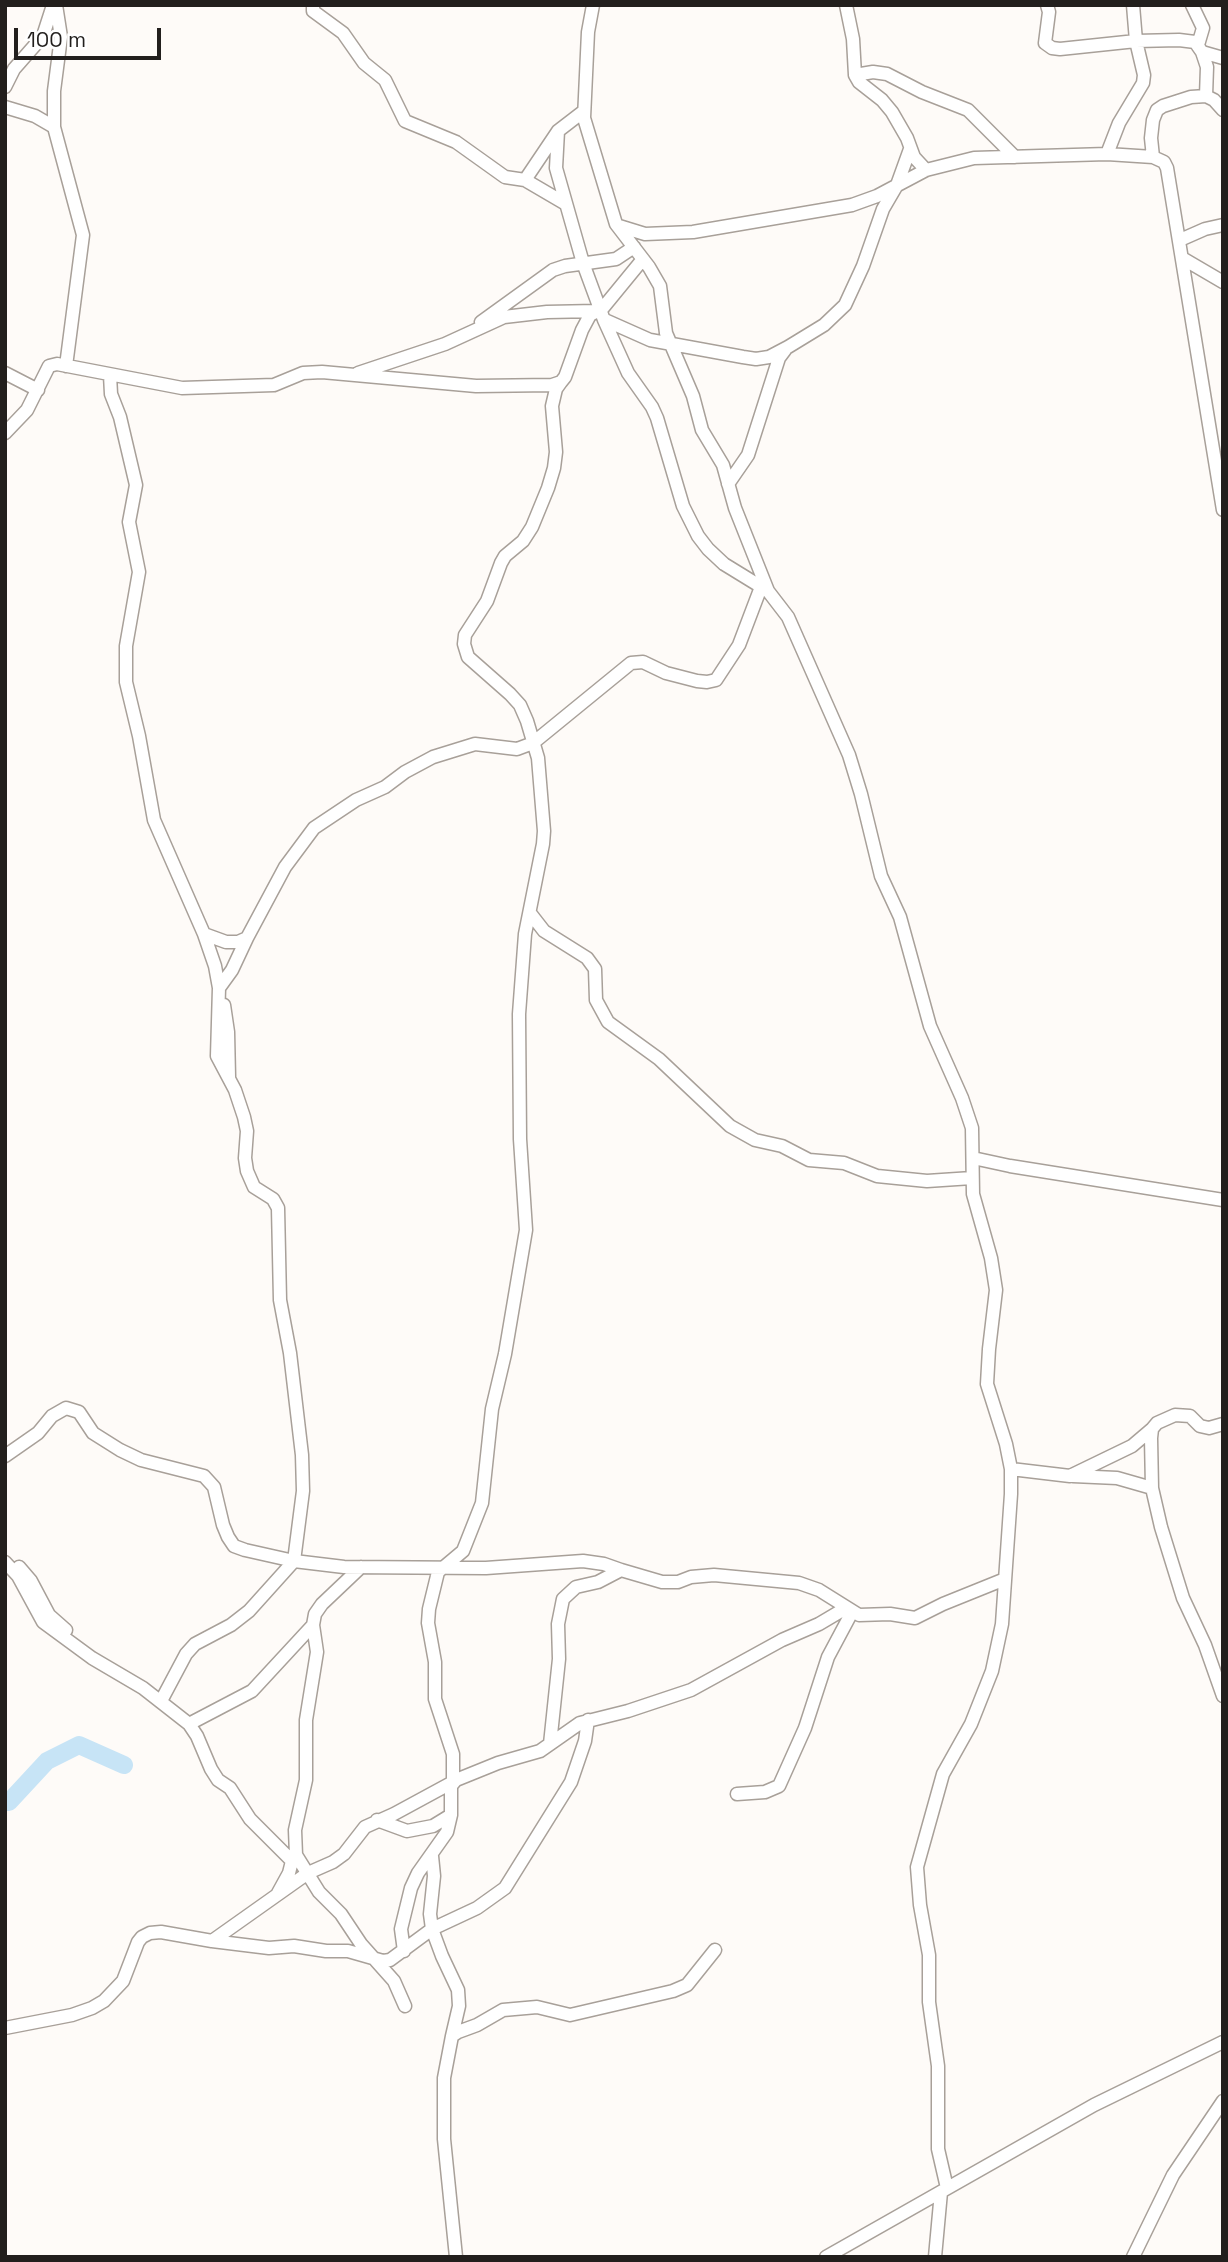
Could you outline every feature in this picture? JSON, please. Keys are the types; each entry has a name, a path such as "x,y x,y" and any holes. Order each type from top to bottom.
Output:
{"street":[{"path":"5,87 13,69 43,36 54,5"},
{"path":"54,5 61,37 54,91 54,127 83,235 66,366"},
{"path":"313,5 313,11 343,33 363,63 385,80 405,121 456,142 505,177 525,180 566,204"},
{"path":"593,5 588,32 584,111 617,225 660,286 663,321 669,344 693,396 702,430 723,465 735,508 765,589 788,617 849,755 881,876 900,917 930,1027 962,1097 972,1128 972,1178 996,1290 987,1384 1001,1423 1011,1469 1002,1624 992,1671 971,1724 943,1774 917,1867 920,1905 929,1955 929,2002 938,2066 938,2149 944,2190 935,2257"},
{"path":"846,5 853,39 855,75 859,82 882,100 892,112 917,162 926,170"},
{"path":"1047,5 1049,12 1045,43 1052,48 1136,41 1195,42 1207,67 1206,96"},
{"path":"1107,154 1118,123 1143,83 1133,5"},
{"path":"1192,5 1203,28 1200,49"},
{"path":"1200,49 1223,58"},
{"path":"855,75 873,72 887,74 922,92 968,110 1015,157"},
{"path":"1153,157 1151,138 1157,110 1172,102 1206,96 1223,110"},
{"path":"5,107 36,116 54,127"},
{"path":"525,180 558,131 584,111"},
{"path":"558,131 556,168 583,263 601,313 628,373 657,418 676,486 698,536 724,564 765,589"},
{"path":"351,375 459,339 481,327 520,314 601,313 639,337 757,359 769,357 824,325 845,305 863,266 883,208 897,185 910,149"},
{"path":"617,225 637,233 652,234 715,229 754,220 852,205 926,170 974,158 1107,154 1153,157 1167,165 1223,510"},
{"path":"1180,240 1205,229 1223,225"},
{"path":"459,339 553,270 616,258 634,247"},
{"path":"1182,258 1223,282"},
{"path":"404,1951 401,1929 414,1880 443,1841 451,1815 453,1754 435,1699 434,1654 428,1623 434,1580 442,1568 463,1551 482,1503 492,1409 505,1354 526,1230 520,1139 519,1014 525,934 544,831 538,758 520,705 468,657 465,635 487,601 505,556 523,541 532,527 548,488 556,452 552,406 556,389 565,377 586,321 601,313 643,260"},
{"path":"728,484 748,455 779,358 788,347"},
{"path":"5,433 27,410 49,366 66,366 197,388 274,385 303,373 476,386 541,387 561,382"},
{"path":"5,373 38,390"},
{"path":"110,375 111,394 120,417 136,485 129,522 139,572 126,646 127,682 154,820 204,934 215,966 219,992 217,1056 229,1077 244,1117 247,1131 247,1171 254,1187 273,1199 280,1216 280,1300 290,1353 302,1455 303,1491 294,1560 249,1611 231,1625 195,1644 186,1654 161,1701"},
{"path":"219,992 285,867 314,828 356,800 385,787 405,772 433,757 475,744 517,749 533,743 631,663 643,662 666,673 697,681 716,680 739,645 765,589"},
{"path":"530,913 544,932 587,958 595,969 596,1000 608,1022 659,1059 730,1126 755,1140 782,1146 809,1160 844,1163 877,1176 927,1181 972,1178"},
{"path":"204,934 226,942 238,942 247,938"},
{"path":"973,1157 1010,1166 1223,1200"},
{"path":"5,1457 38,1433 51,1416 66,1408 79,1412 93,1433 106,1443 141,1460 204,1476 214,1487 223,1525 234,1546 332,1566 486,1568 583,1561 662,1582 678,1582 691,1577 714,1575 799,1583 819,1590 859,1615 890,1614 915,1618 1005,1579"},
{"path":"1070,1476 1132,1446 1157,1423 1175,1415 1190,1416 1200,1426 1209,1428 1223,1423"},
{"path":"1152,1429 1152,1488 1182,1598 1205,1645 1223,1696"},
{"path":"1011,1469 1117,1478 1152,1488"},
{"path":"5,1562 14,1564 25,1573 49,1615 66,1630 72,1643 161,1701 189,1724 219,1780 230,1788 250,1819 294,1859 319,1892 341,1914 360,1944 394,1981 405,2006"},
{"path":"276,1896 294,1859 295,1830 306,1780 306,1720 317,1652 314,1614 321,1604 361,1567"},
{"path":"550,1744 559,1659 558,1624 563,1599 576,1587 598,1582 621,1570"},
{"path":"212,1941 307,1874 344,1854 358,1834 377,1820 498,1763 541,1751 580,1723 675,1697 849,1610"},
{"path":"737,1794 765,1791 779,1786 805,1728 828,1657 849,1610"},
{"path":"189,1724 252,1691 313,1625"},
{"path":"5,2028 72,2015 104,2001 123,1981 138,1942 150,1933 161,1932 269,1948 294,1946 348,1951 383,1961 390,1960 432,1929 477,1908 505,1888 571,1782 585,1741 588,1720"},
{"path":"377,1820 407,1831 433,1826 451,1815"},
{"path":"432,1856 432,1929 458,1990 459,2006 444,2078 444,2139 456,2257"},
{"path":"452,2036 503,2010 537,2007 570,2015 673,1991 687,1985 715,1950"},
{"path":"826,2257 1094,2105 1223,2042"},
{"path":"1133,2257 1173,2175 1223,2101"}],"waterway":[{"path":"5,1802 9,1802 47,1761 79,1745 124,1765"}]}
